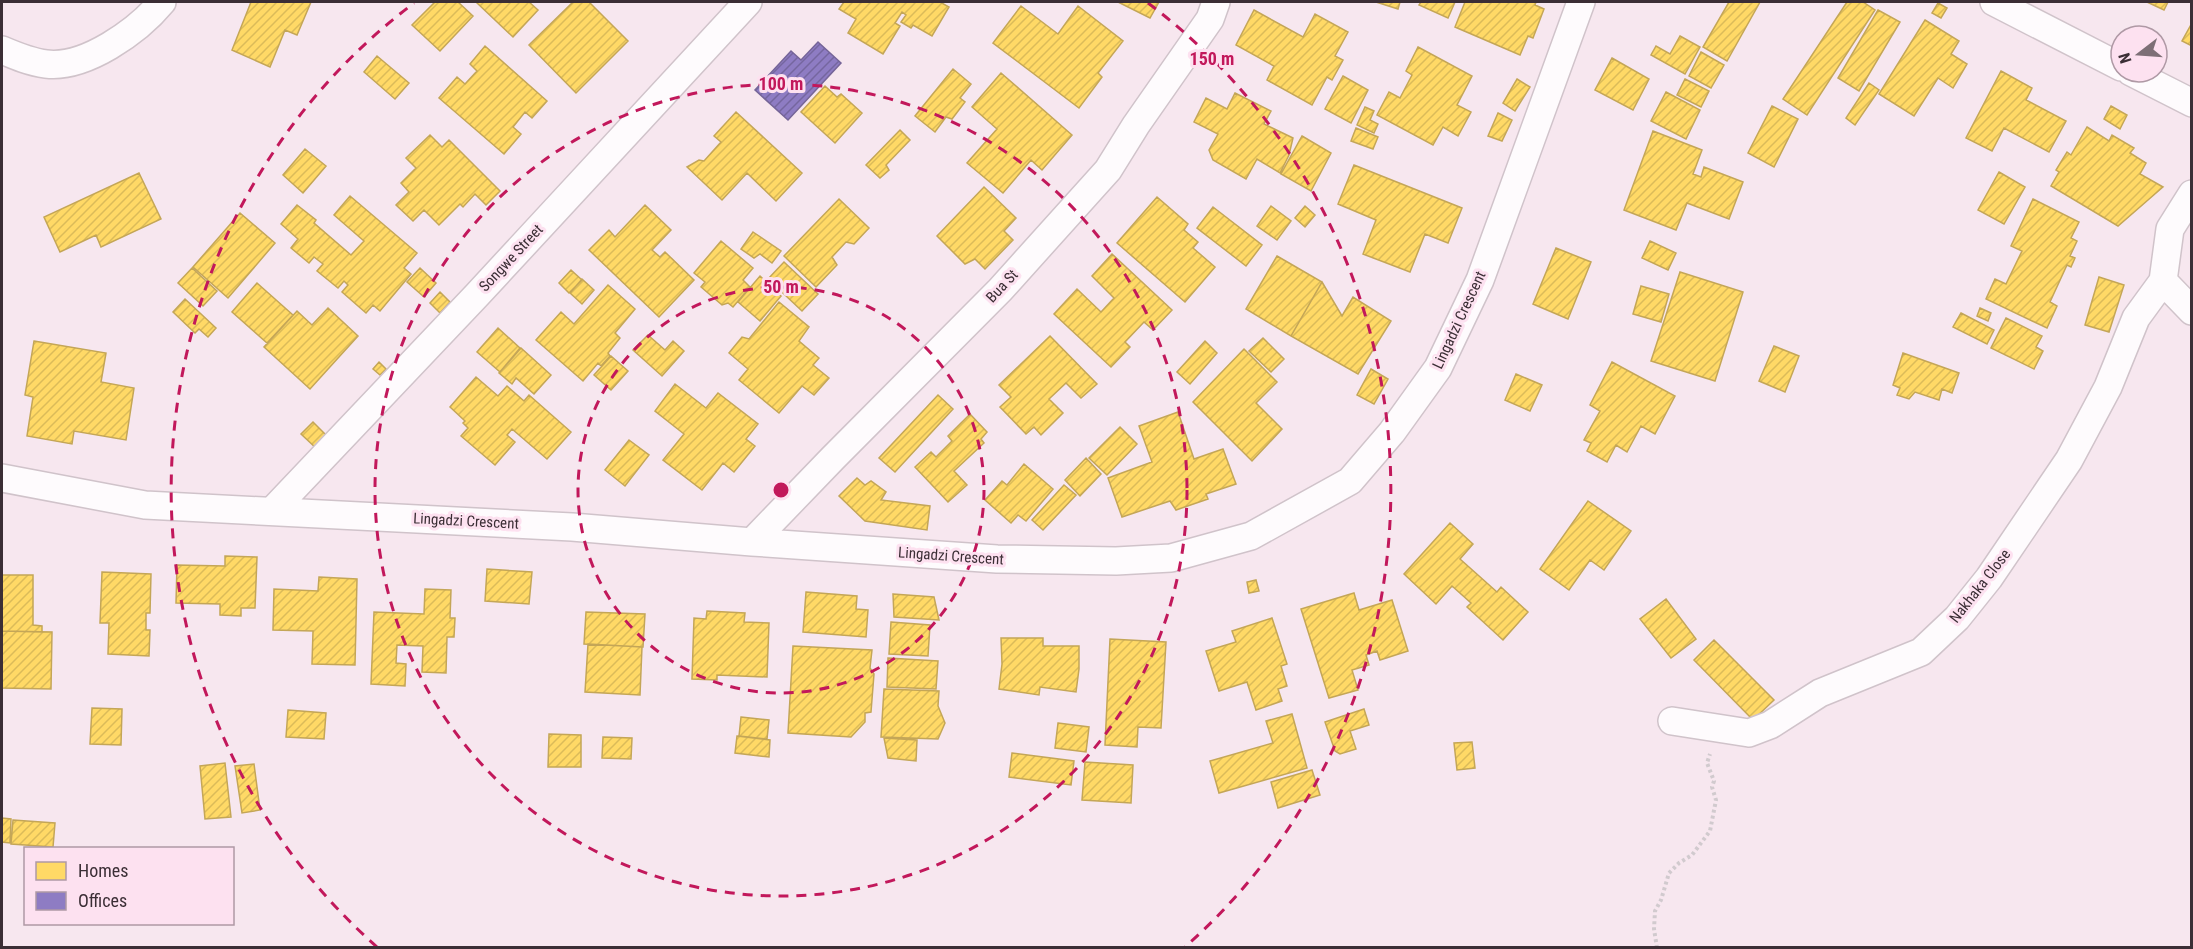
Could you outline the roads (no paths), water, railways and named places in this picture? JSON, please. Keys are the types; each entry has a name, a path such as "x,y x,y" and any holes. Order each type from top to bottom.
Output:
{"street":[{"path":"2,50 27,60 48,64 70,63 92,55 130,31 162,2"},
{"name":"Songwe Street","path":"272,511 477,295 748,2"},
{"name":"Bua St","path":"752,543 1000,290 1108,170 1136,125 1210,19 1216,2"},
{"name":"Lingadzi Crescent","path":"2,478 145,505 572,527 752,543 997,559 1116,561 1171,558 1251,536 1350,481 1392,432 1438,368 1480,280 1581,2"},
{"path":"1995,2 2109,61"},
{"path":"2155,84 2192,103"},
{"path":"2192,194 2170,229 2163,281 2192,311"},
{"name":"Nakhaka Close","path":"1672,721 1749,733 1770,725 1820,693 1921,652 1957,618 1989,578 2069,460 2108,387 2136,318 2163,281"}]}
